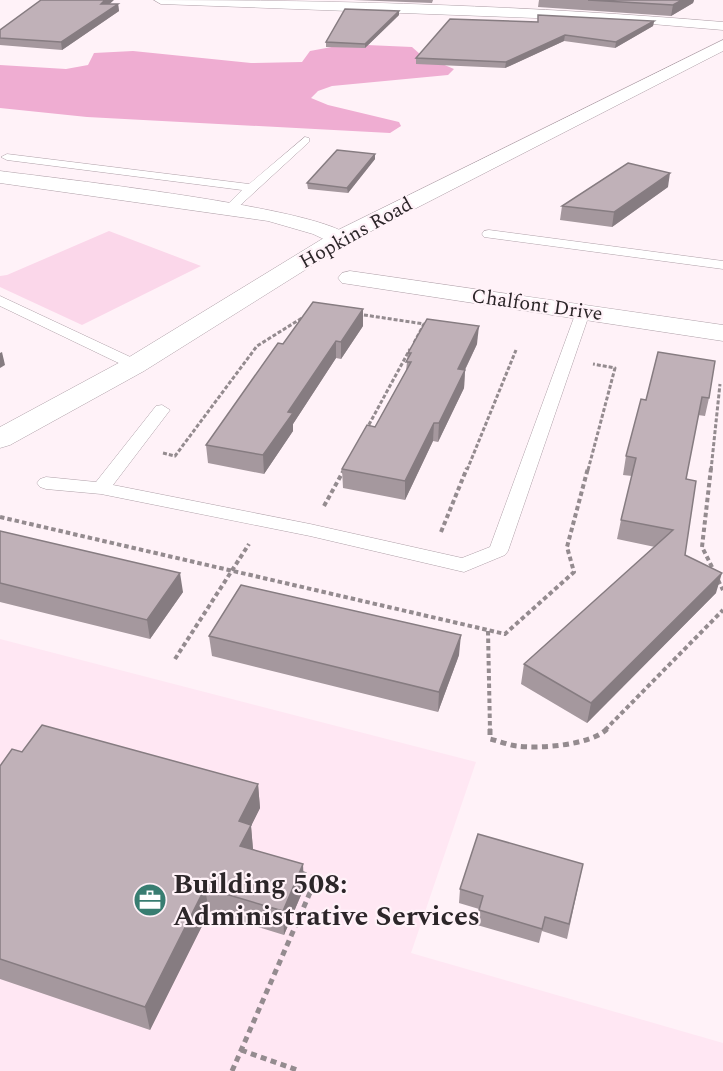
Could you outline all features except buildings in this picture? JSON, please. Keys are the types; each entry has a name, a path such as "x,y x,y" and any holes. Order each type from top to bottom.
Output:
{"street":[{"path":"161,0 616,17 723,26"},
{"name":"Hopkins Road","path":"0,439 135,365 340,238 723,45"},
{"path":"7,171 281,218 321,229 340,238"},
{"name":"Chalfont Drive","path":"350,278 723,333"}],"lane":[{"path":"230,208 305,140"},
{"path":"7,171 39,162 253,188"},
{"path":"7,171 39,162"},
{"path":"489,234 723,265"},
{"path":"0,300 135,365"},
{"path":"46,483 101,488 310,530 464,565 498,551 583,312"},
{"path":"101,488 162,410"}],"path":[{"path":"353,314 424,324 360,439"},
{"path":"172,455 175,456 257,346 308,315"},
{"path":"440,537 517,351"},
{"path":"720,384 702,547 723,590"},
{"path":"320,513 349,460"},
{"path":"175,659 254,537"},
{"path":"488,631 490,739 517,746 567,744 600,736 723,610"},
{"path":"232,1071 316,879 294,871"},
{"path":"242,1050 300,1071"}],"shaded area":[{"path":"337,46 412,47 421,55 454,69 448,75 332,86 318,91 311,98 328,105 399,122 401,126 390,133 87,117 0,108 0,65 66,69 88,65 94,53 133,51 251,63 302,62 310,51"},
{"path":"109,231 201,266 82,325 0,287 0,276"},
{"path":"0,639 476,762 411,953 723,1043 723,1071 0,1071"}],"place":[{"name":"Building 508: Administrative Services","path":"150,900"}]}
